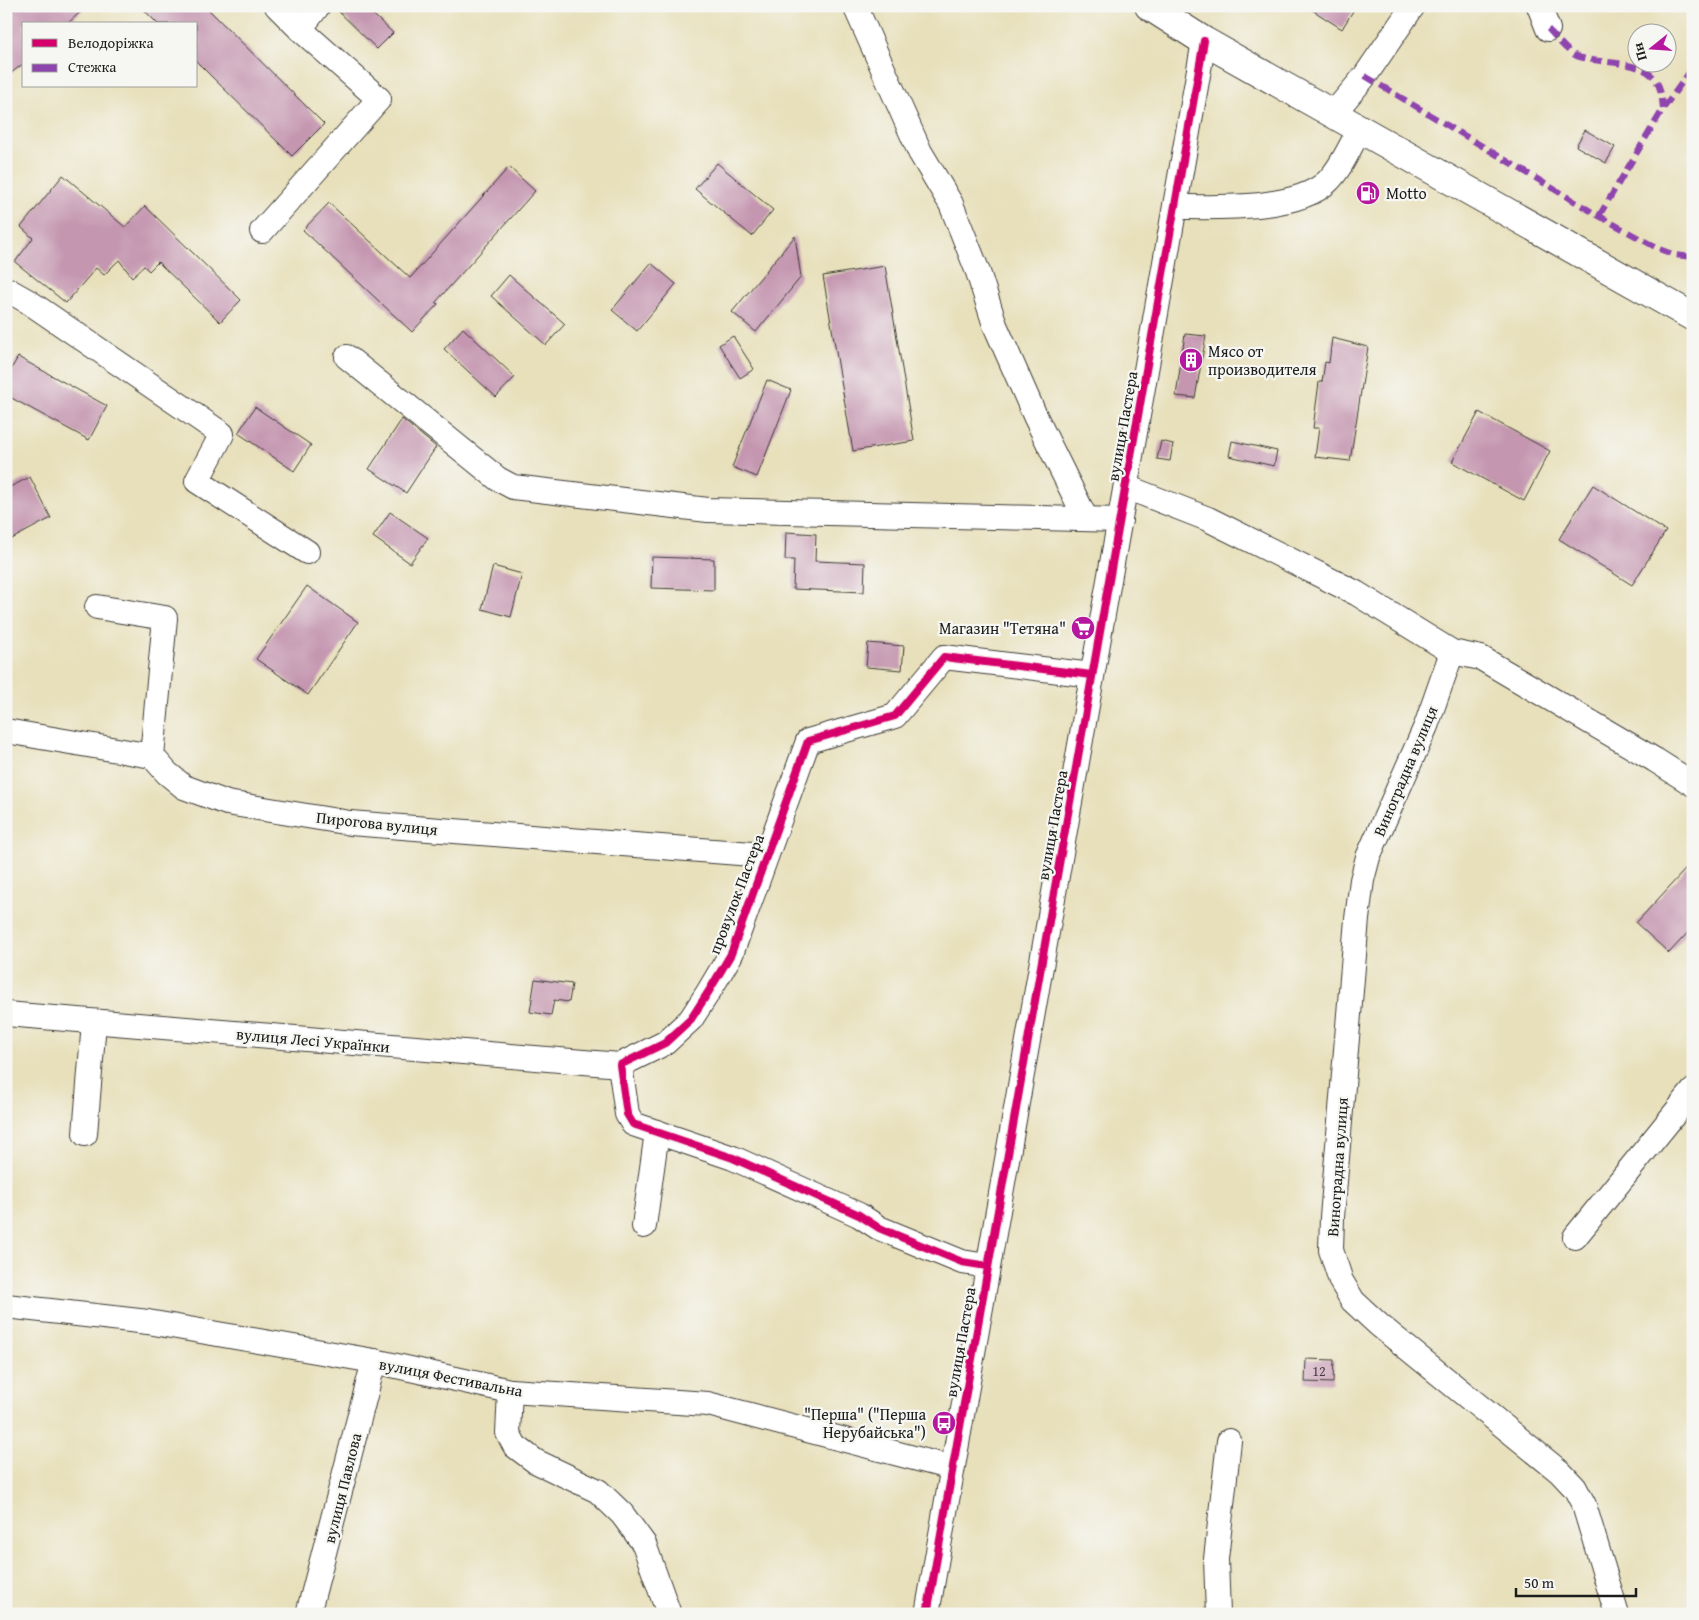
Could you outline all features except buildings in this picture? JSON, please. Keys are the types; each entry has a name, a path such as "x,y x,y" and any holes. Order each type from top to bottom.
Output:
{"highway":[{"path":"1149,6 1204,41 1693,317"}],"street":[{"path":"262,231 379,99 277,6"},
{"path":"300,29 318,6"},
{"path":"855,6 920,152 950,204 978,272 995,326 1036,418 1086,519"},
{"path":"1333,114 1365,76 1413,6"},
{"path":"1539,6 1548,29"},
{"name":"вулиця Пастера","path":"927,1614 1204,41"},
{"path":"1175,207 1251,207 1311,192 1328,180 1340,165 1360,129"},
{"path":"6,289 29,302 222,434 197,481 307,552"},
{"path":"348,357 498,479 513,487 708,510 1120,520"},
{"path":"1126,487 1208,519 1347,588 1452,652 1481,658 1693,784"},
{"path":"6,730 152,756 166,618 97,607"},
{"name":"Виноградна вулиця","path":"1452,652 1426,726 1368,857 1362,880 1341,1108 1331,1250 1341,1281 1353,1301 1379,1325 1560,1472 1575,1488 1584,1505 1617,1614"},
{"name":"провулок Пастера","path":"620,1065 665,1043 691,1020 731,954 765,855 808,741 895,716 944,657 1092,675"},
{"name":"Пирогова вулиця","path":"152,756 166,773 184,787 227,802 350,823 765,855"},
{"name":"вулиця Лесі Українки","path":"6,1014 620,1065"},
{"path":"85,1134 94,1022"},
{"path":"620,1065 627,1114 633,1124 733,1158 860,1215 879,1228 962,1262 987,1266"},
{"path":"1575,1236 1693,1091"},
{"path":"644,1226 657,1132"},
{"name":"вулиця Фестивальна","path":"6,1306 148,1322 374,1361 510,1391 708,1404 952,1468"},
{"name":"вулиця Павлова","path":"308,1614 374,1361"},
{"path":"510,1391 508,1433 515,1446 535,1461 598,1491 622,1514 644,1544 669,1614"},
{"path":"1218,1614 1216,1559 1229,1441"}],"marked path":[{"path":"1548,29 1574,55 1631,66 1649,73 1659,86 1663,109"},
{"path":"1599,216 1663,109 1693,67"},
{"path":"1365,76 1599,216 1659,249 1675,255 1693,257"}],"cycle path":[{"path":"927,1614 1204,41"},
{"path":"987,1266 962,1262 879,1228 859,1215 733,1158 633,1124 627,1114 620,1065 665,1043 691,1019 731,954 808,741 895,716 944,657 1092,675"}],"place":[{"name":"Motto","path":"1368,193"},
{"name":"Мясо от производителя","path":"1191,360"},
{"name":"Магазин \"Тетяна\"","path":"1083,628"},
{"name":"\"Перша\" (\"Перша Нерубайська\")","path":"944,1423"}]}
